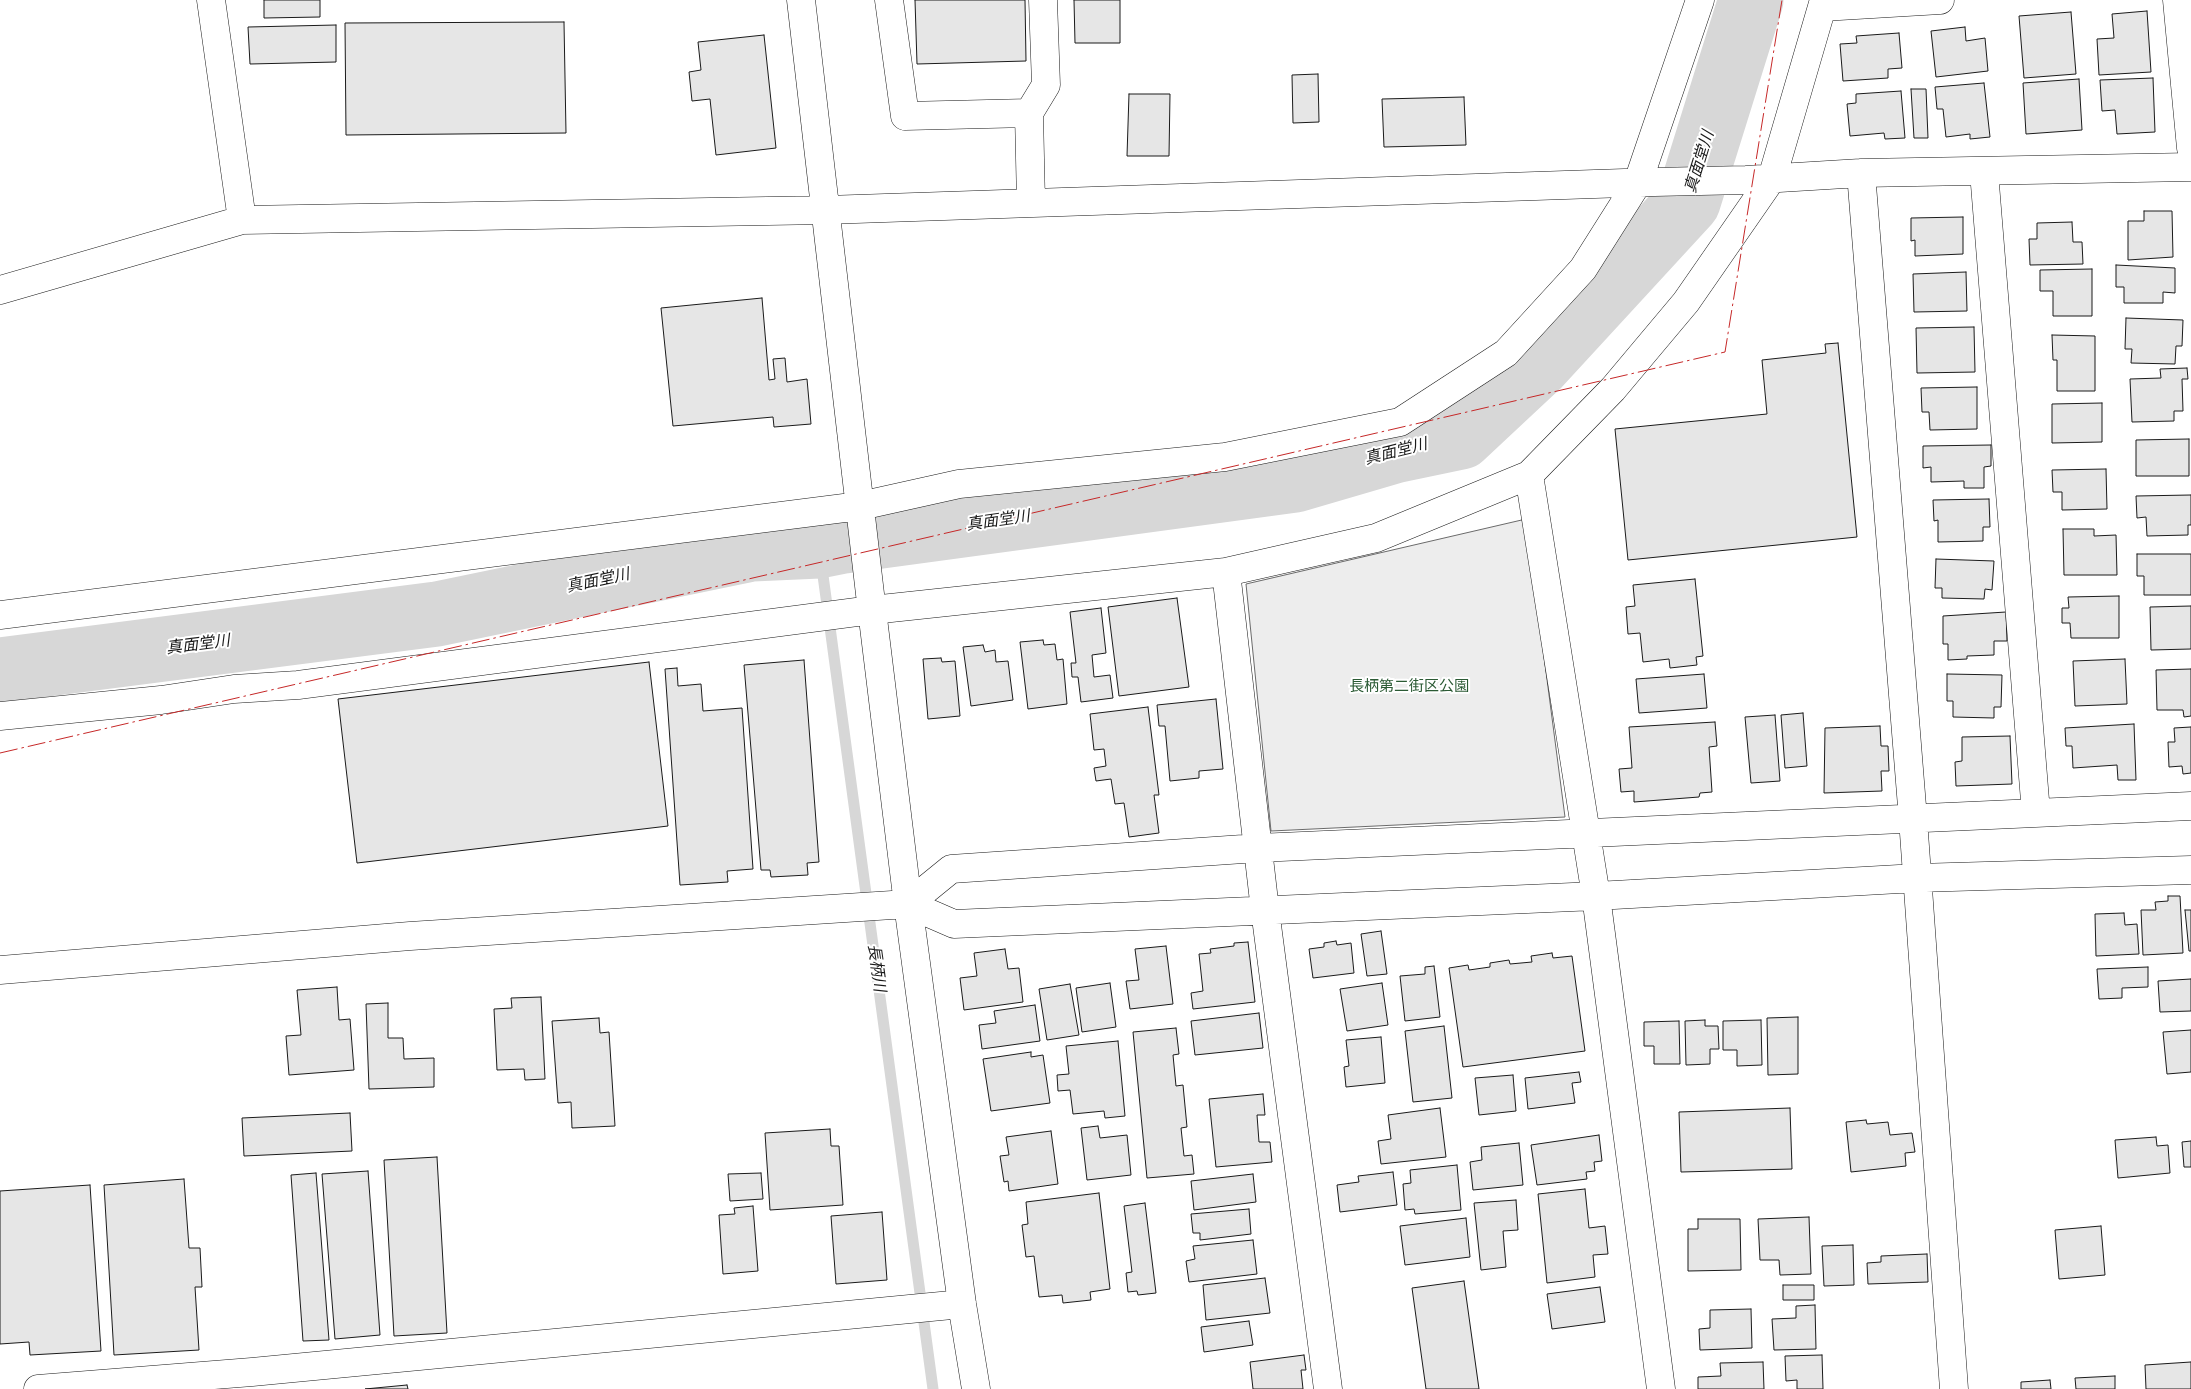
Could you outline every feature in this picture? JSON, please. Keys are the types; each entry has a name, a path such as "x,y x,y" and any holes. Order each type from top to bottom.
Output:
{"street":[{"path":"211,0 242,220"},
{"path":"802,0 871,602 908,904 962,1304 976,1389"},
{"path":"889,0 905,116 1029,114"},
{"path":"1031,203 1029,114 1046,85 1043,0"},
{"path":"0,615 861,511 959,484 1225,457 1400,422 1506,353 1583,269 1646,182 1700,0"},
{"path":"0,716 161,700 234,689 298,685 871,602 1226,572 1376,538 1529,475 1613,390 1686,302 1759,179 1823,4 1940,0"},
{"path":"2177,0 2191,148"},
{"path":"0,290 242,220 826,210 1759,179 1861,173 2191,167"},
{"path":"1984,172 2036,813"},
{"path":"1861,173 1917,878 1954,1389"},
{"path":"1529,475 1596,896 1660,1389"},
{"path":"1226,572 1265,910 1328,1389"},
{"path":"908,904 951,869 1258,848 2191,806"},
{"path":"0,970 410,936 908,904 954,924 1596,896 1917,878 2191,870"},
{"path":"38,1389 262,1371 962,1304"}],"shaded area":[{"name":"長柄第二街区公園","path":"1526,519 1565,817 1271,831 1246,584"}],"building":[{"path":"264,0 320,0 320,17 264,18"},
{"path":"915,0 1025,0 1026,61 917,64"},
{"path":"1074,0 1120,0 1120,43 1075,43"},
{"path":"2147,11 2151,72 2099,75 2097,39 2114,38 2112,14"},
{"path":"2071,12 2076,74 2024,78 2019,16"},
{"path":"564,22 566,133 346,135 345,23"},
{"path":"336,25 336,62 250,64 248,27"},
{"path":"1965,27 1966,41 1985,38 1988,71 1936,77 1931,31"},
{"path":"1899,33 1902,68 1888,69 1888,78 1843,81 1840,44 1857,43 1856,36"},
{"path":"764,35 776,148 716,155 710,99 692,101 689,72 701,70 698,42"},
{"path":"1318,74 1319,122 1293,123 1292,75"},
{"path":"2153,78 2155,132 2117,134 2115,110 2102,111 2100,80"},
{"path":"2079,79 2082,130 2026,134 2023,83"},
{"path":"1984,83 1990,137 1970,139 1970,134 1946,137 1943,109 1937,109 1935,87"},
{"path":"1911,89 1926,89 1928,138 1914,138"},
{"path":"1901,91 1905,138 1885,139 1884,133 1850,136 1847,104 1856,103 1856,94"},
{"path":"1129,94 1170,94 1169,156 1127,156"},
{"path":"1464,97 1466,145 1384,147 1382,99"},
{"path":"2144,211 2172,211 2173,257 2128,260 2128,221 2144,221"},
{"path":"1963,217 1963,254 1915,256 1915,240 1911,241 1911,218"},
{"path":"2072,222 2073,242 2082,242 2083,264 2030,265 2029,239 2037,239 2037,223"},
{"path":"2116,265 2175,268 2175,293 2163,292 2163,303 2124,303 2124,287 2116,287"},
{"path":"2092,269 2092,316 2053,316 2053,291 2040,291 2040,270"},
{"path":"1966,272 1967,311 1914,312 1913,274"},
{"path":"762,298 769,380 775,379 773,359 785,358 787,382 807,379 811,424 774,427 773,417 673,426 661,308"},
{"path":"2126,318 2183,320 2182,346 2176,346 2175,364 2131,363 2132,349 2125,349"},
{"path":"1974,327 1975,372 1917,373 1916,328"},
{"path":"2052,335 2095,336 2095,391 2057,391 2057,360 2053,360"},
{"path":"1838,343 1857,537 1628,560 1615,429 1767,414 1762,360 1826,353 1825,344"},
{"path":"2187,368 2188,379 2182,379 2183,411 2174,411 2174,421 2132,422 2130,379 2161,378 2160,369"},
{"path":"1977,387 1977,429 1930,430 1929,412 1922,412 1921,388"},
{"path":"2102,403 2102,442 2052,443 2052,404"},
{"path":"2189,439 2189,476 2136,476 2136,440"},
{"path":"1991,445 1991,466 1984,467 1984,488 1964,488 1964,481 1931,482 1931,467 1923,468 1923,446"},
{"path":"2106,469 2107,509 2062,510 2062,492 2053,492 2052,470"},
{"path":"2191,495 2191,525 2188,525 2188,535 2147,536 2146,517 2137,518 2136,496"},
{"path":"1989,499 1990,527 1983,527 1983,541 1938,542 1938,520 1934,521 1933,500"},
{"path":"2063,529 2094,529 2094,536 2116,535 2117,575 2064,575"},
{"path":"2137,554 2191,554 2191,595 2144,595 2144,576 2137,576"},
{"path":"1936,559 1994,561 1992,590 1985,589 1984,599 1942,598 1942,588 1935,588"},
{"path":"1695,579 1703,656 1696,657 1697,665 1670,668 1669,659 1643,662 1640,633 1628,634 1626,607 1635,606 1633,585"},
{"path":"2119,596 2119,638 2071,638 2070,623 2062,623 2062,608 2069,608 2068,597"},
{"path":"1177,598 1189,687 1119,696 1108,607"},
{"path":"2191,606 2191,649 2151,650 2150,607"},
{"path":"1101,608 1106,653 1092,655 1094,677 1110,675 1113,698 1081,702 1078,677 1072,677 1071,663 1076,663 1070,612"},
{"path":"2006,612 2007,641 1994,641 1994,655 1967,656 1967,659 1948,660 1948,644 1943,644 1943,616"},
{"path":"1043,640 1044,645 1055,644 1057,660 1063,659 1067,704 1028,709 1020,642"},
{"path":"983,645 985,652 995,650 996,662 1008,661 1013,700 971,706 963,647"},
{"path":"941,658 942,662 955,661 960,716 928,719 923,659"},
{"path":"2125,659 2127,704 2075,706 2073,661"},
{"path":"804,660 819,862 807,863 808,875 771,877 770,870 761,870 744,665"},
{"path":"649,662 668,826 357,863 338,699"},
{"path":"677,668 678,686 701,684 703,711 742,708 753,869 727,871 728,882 680,885 665,669"},
{"path":"2191,669 2191,716 2184,717 2183,710 2157,710 2156,670"},
{"path":"1704,674 1707,708 1639,713 1636,679"},
{"path":"1947,674 2002,675 2001,707 1994,707 1994,718 1953,717 1953,701 1947,701"},
{"path":"1216,699 1223,769 1199,771 1199,778 1170,781 1165,726 1159,726 1157,705"},
{"path":"1148,707 1159,795 1154,795 1159,833 1129,837 1124,803 1115,804 1111,779 1096,781 1094,768 1106,766 1104,749 1094,750 1090,714"},
{"path":"1803,713 1807,766 1785,768 1781,715"},
{"path":"1775,715 1780,781 1751,783 1745,717"},
{"path":"1715,722 1717,746 1709,747 1712,792 1700,793 1699,797 1634,802 1634,791 1621,792 1619,769 1632,768 1629,727"},
{"path":"2134,724 2136,780 2118,780 2117,765 2073,768 2072,746 2066,746 2065,728"},
{"path":"1880,726 1881,746 1888,746 1889,771 1881,771 1882,791 1824,793 1825,728"},
{"path":"2191,727 2191,773 2183,774 2182,766 2169,767 2168,742 2175,742 2174,728"},
{"path":"2010,736 2012,784 1956,786 1955,762 1962,761 1962,737"},
{"path":"2168,896 2180,896 2183,953 2143,955 2141,910 2156,910 2155,902 2168,901"},
{"path":"2185,910 2191,910 2191,951 2189,951"},
{"path":"2124,913 2125,925 2137,924 2139,954 2096,956 2095,914"},
{"path":"1381,931 1387,974 1367,976 1361,934"},
{"path":"1336,941 1337,945 1351,943 1354,973 1313,978 1309,949 1324,947 1324,943"},
{"path":"1248,942 1255,1002 1193,1009 1191,993 1203,991 1199,954 1211,953 1210,949 1234,946 1234,943"},
{"path":"1166,946 1173,1004 1130,1009 1126,981 1139,980 1135,949"},
{"path":"1005,949 1008,969 1019,968 1023,1002 964,1010 960,978 977,976 974,953"},
{"path":"1552,953 1553,958 1572,956 1585,1051 1463,1067 1449,968 1468,965 1469,970 1490,967 1490,963 1509,960 1510,964 1532,962 1531,956"},
{"path":"1434,966 1440,1017 1405,1021 1400,976 1425,974 1425,967"},
{"path":"2148,967 2148,987 2122,988 2122,998 2099,999 2097,969"},
{"path":"2191,979 2191,1011 2160,1012 2158,981"},
{"path":"1110,983 1116,1027 1082,1032 1076,988"},
{"path":"1382,983 1388,1025 1347,1031 1340,989"},
{"path":"1070,984 1079,1035 1047,1040 1039,989"},
{"path":"337,987 339,1020 350,1019 354,1070 289,1075 286,1036 301,1035 297,990"},
{"path":"541,997 545,1079 525,1080 524,1069 497,1070 494,1009 512,1008 511,998"},
{"path":"388,1003 388,1038 403,1038 404,1059 434,1058 434,1087 369,1089 366,1004"},
{"path":"1035,1005 1040,1041 982,1049 979,1025 996,1023 994,1011"},
{"path":"1259,1013 1263,1048 1195,1055 1191,1021"},
{"path":"1798,1017 1798,1074 1768,1075 1767,1018"},
{"path":"599,1018 600,1033 609,1032 615,1126 572,1128 571,1102 558,1103 552,1021"},
{"path":"1705,1020 1705,1026 1718,1026 1719,1049 1710,1049 1710,1064 1686,1065 1685,1021"},
{"path":"1761,1020 1762,1065 1737,1066 1737,1050 1723,1050 1723,1021"},
{"path":"1679,1021 1680,1064 1654,1064 1654,1046 1644,1046 1644,1022"},
{"path":"1444,1026 1452,1098 1413,1102 1405,1031"},
{"path":"1176,1028 1179,1054 1173,1055 1176,1086 1183,1085 1187,1127 1181,1128 1184,1156 1192,1155 1194,1174 1147,1178 1133,1032"},
{"path":"2191,1030 2191,1072 2167,1074 2163,1032"},
{"path":"1381,1037 1385,1083 1346,1087 1344,1067 1349,1066 1346,1040"},
{"path":"1118,1041 1125,1116 1105,1118 1104,1111 1073,1114 1070,1090 1058,1091 1057,1075 1069,1074 1066,1046"},
{"path":"1031,1052 1031,1057 1043,1055 1050,1103 991,1111 983,1059"},
{"path":"1579,1072 1581,1082 1572,1083 1575,1103 1528,1109 1525,1078"},
{"path":"1513,1075 1516,1111 1479,1115 1475,1078"},
{"path":"1263,1094 1265,1115 1257,1115 1259,1142 1270,1142 1272,1162 1216,1167 1209,1099"},
{"path":"1440,1108 1446,1157 1381,1164 1378,1141 1391,1139 1388,1115"},
{"path":"1790,1108 1792,1169 1681,1172 1679,1112"},
{"path":"350,1113 352,1151 244,1156 242,1118"},
{"path":"1866,1120 1867,1124 1888,1122 1890,1135 1912,1133 1915,1152 1905,1153 1906,1166 1851,1172 1846,1122"},
{"path":"1098,1126 1100,1138 1127,1135 1131,1175 1087,1180 1081,1128"},
{"path":"830,1129 831,1146 839,1146 843,1205 770,1210 765,1133"},
{"path":"1051,1131 1058,1184 1009,1191 1008,1181 1004,1182 1000,1156 1009,1155 1006,1137"},
{"path":"1599,1135 1602,1161 1594,1162 1595,1171 1586,1172 1587,1179 1537,1185 1531,1145"},
{"path":"2156,1137 2157,1146 2168,1145 2170,1173 2118,1178 2115,1140"},
{"path":"2191,1141 2191,1167 2184,1167 2182,1142"},
{"path":"1519,1143 1523,1185 1473,1190 1470,1162 1482,1160 1481,1147"},
{"path":"437,1157 447,1333 394,1336 384,1160"},
{"path":"1457,1165 1461,1210 1415,1214 1414,1209 1405,1210 1403,1184 1411,1183 1410,1170"},
{"path":"368,1171 380,1335 335,1339 322,1174"},
{"path":"1393,1172 1397,1205 1340,1212 1337,1185 1359,1182 1358,1176"},
{"path":"316,1173 329,1340 303,1341 291,1175"},
{"path":"761,1173 763,1199 730,1201 728,1174"},
{"path":"1253,1174 1256,1202 1194,1210 1191,1181"},
{"path":"184,1179 189,1248 200,1248 202,1287 195,1287 199,1350 114,1355 104,1185"},
{"path":"90,1185 101,1351 30,1355 29,1342 0,1344 0,1191"},
{"path":"1585,1189 1589,1228 1605,1226 1608,1254 1593,1255 1595,1277 1547,1283 1538,1194"},
{"path":"1099,1193 1110,1289 1090,1292 1091,1300 1063,1303 1062,1295 1039,1297 1034,1256 1026,1257 1022,1225 1028,1224 1026,1202"},
{"path":"1516,1200 1518,1230 1503,1231 1506,1267 1481,1270 1474,1203"},
{"path":"1145,1203 1156,1293 1138,1295 1137,1291 1128,1292 1126,1273 1132,1272 1124,1206"},
{"path":"753,1206 758,1271 723,1274 719,1215 735,1214 734,1208"},
{"path":"1249,1209 1251,1234 1200,1240 1200,1233 1193,1233 1191,1214"},
{"path":"882,1212 887,1280 836,1284 831,1216"},
{"path":"1809,1217 1811,1274 1780,1275 1779,1260 1760,1260 1758,1219"},
{"path":"1466,1218 1470,1257 1405,1265 1400,1226"},
{"path":"1698,1219 1740,1219 1741,1270 1688,1271 1688,1229 1698,1229"},
{"path":"2101,1226 2105,1275 2059,1279 2055,1230"},
{"path":"1253,1240 1257,1274 1189,1282 1186,1261 1195,1259 1193,1246"},
{"path":"1853,1245 1854,1285 1824,1286 1822,1246"},
{"path":"1927,1254 1928,1282 1868,1284 1867,1263 1881,1262 1881,1256"},
{"path":"1265,1278 1270,1313 1206,1320 1203,1285"},
{"path":"1464,1281 1479,1389 1426,1389 1412,1288"},
{"path":"1783,1285 1814,1285 1814,1300 1783,1300"},
{"path":"1600,1287 1605,1322 1552,1329 1547,1294"},
{"path":"1815,1305 1816,1349 1774,1350 1772,1319 1796,1318 1796,1306"},
{"path":"1751,1309 1752,1348 1700,1350 1699,1329 1710,1328 1710,1310"},
{"path":"1249,1321 1253,1345 1204,1352 1201,1327"},
{"path":"1304,1355 1306,1370 1301,1370 1303,1389 1253,1389 1250,1362"},
{"path":"1822,1355 1823,1389 1797,1389 1797,1380 1786,1381 1785,1356"},
{"path":"1763,1362 1764,1389 1698,1389 1698,1377 1721,1376 1720,1363"},
{"path":"2191,1362 2191,1389 2146,1389 2145,1365"},
{"path":"2115,1376 2115,1389 2076,1389 2075,1378"},
{"path":"2050,1380 2051,1389 2021,1389 2021,1382"},
{"path":"407,1385 408,1389 365,1389"}],"waterway":[{"name":"真面堂川","path":"0,670 437,614 752,549 819,546 844,541 1295,480 1394,451 1461,437 1538,365 1688,202 1751,0"},
{"name":"長柄川","path":"819,546 933,1389"}],"power":[{"path":"0,753 1725,352 1782,0"}]}
